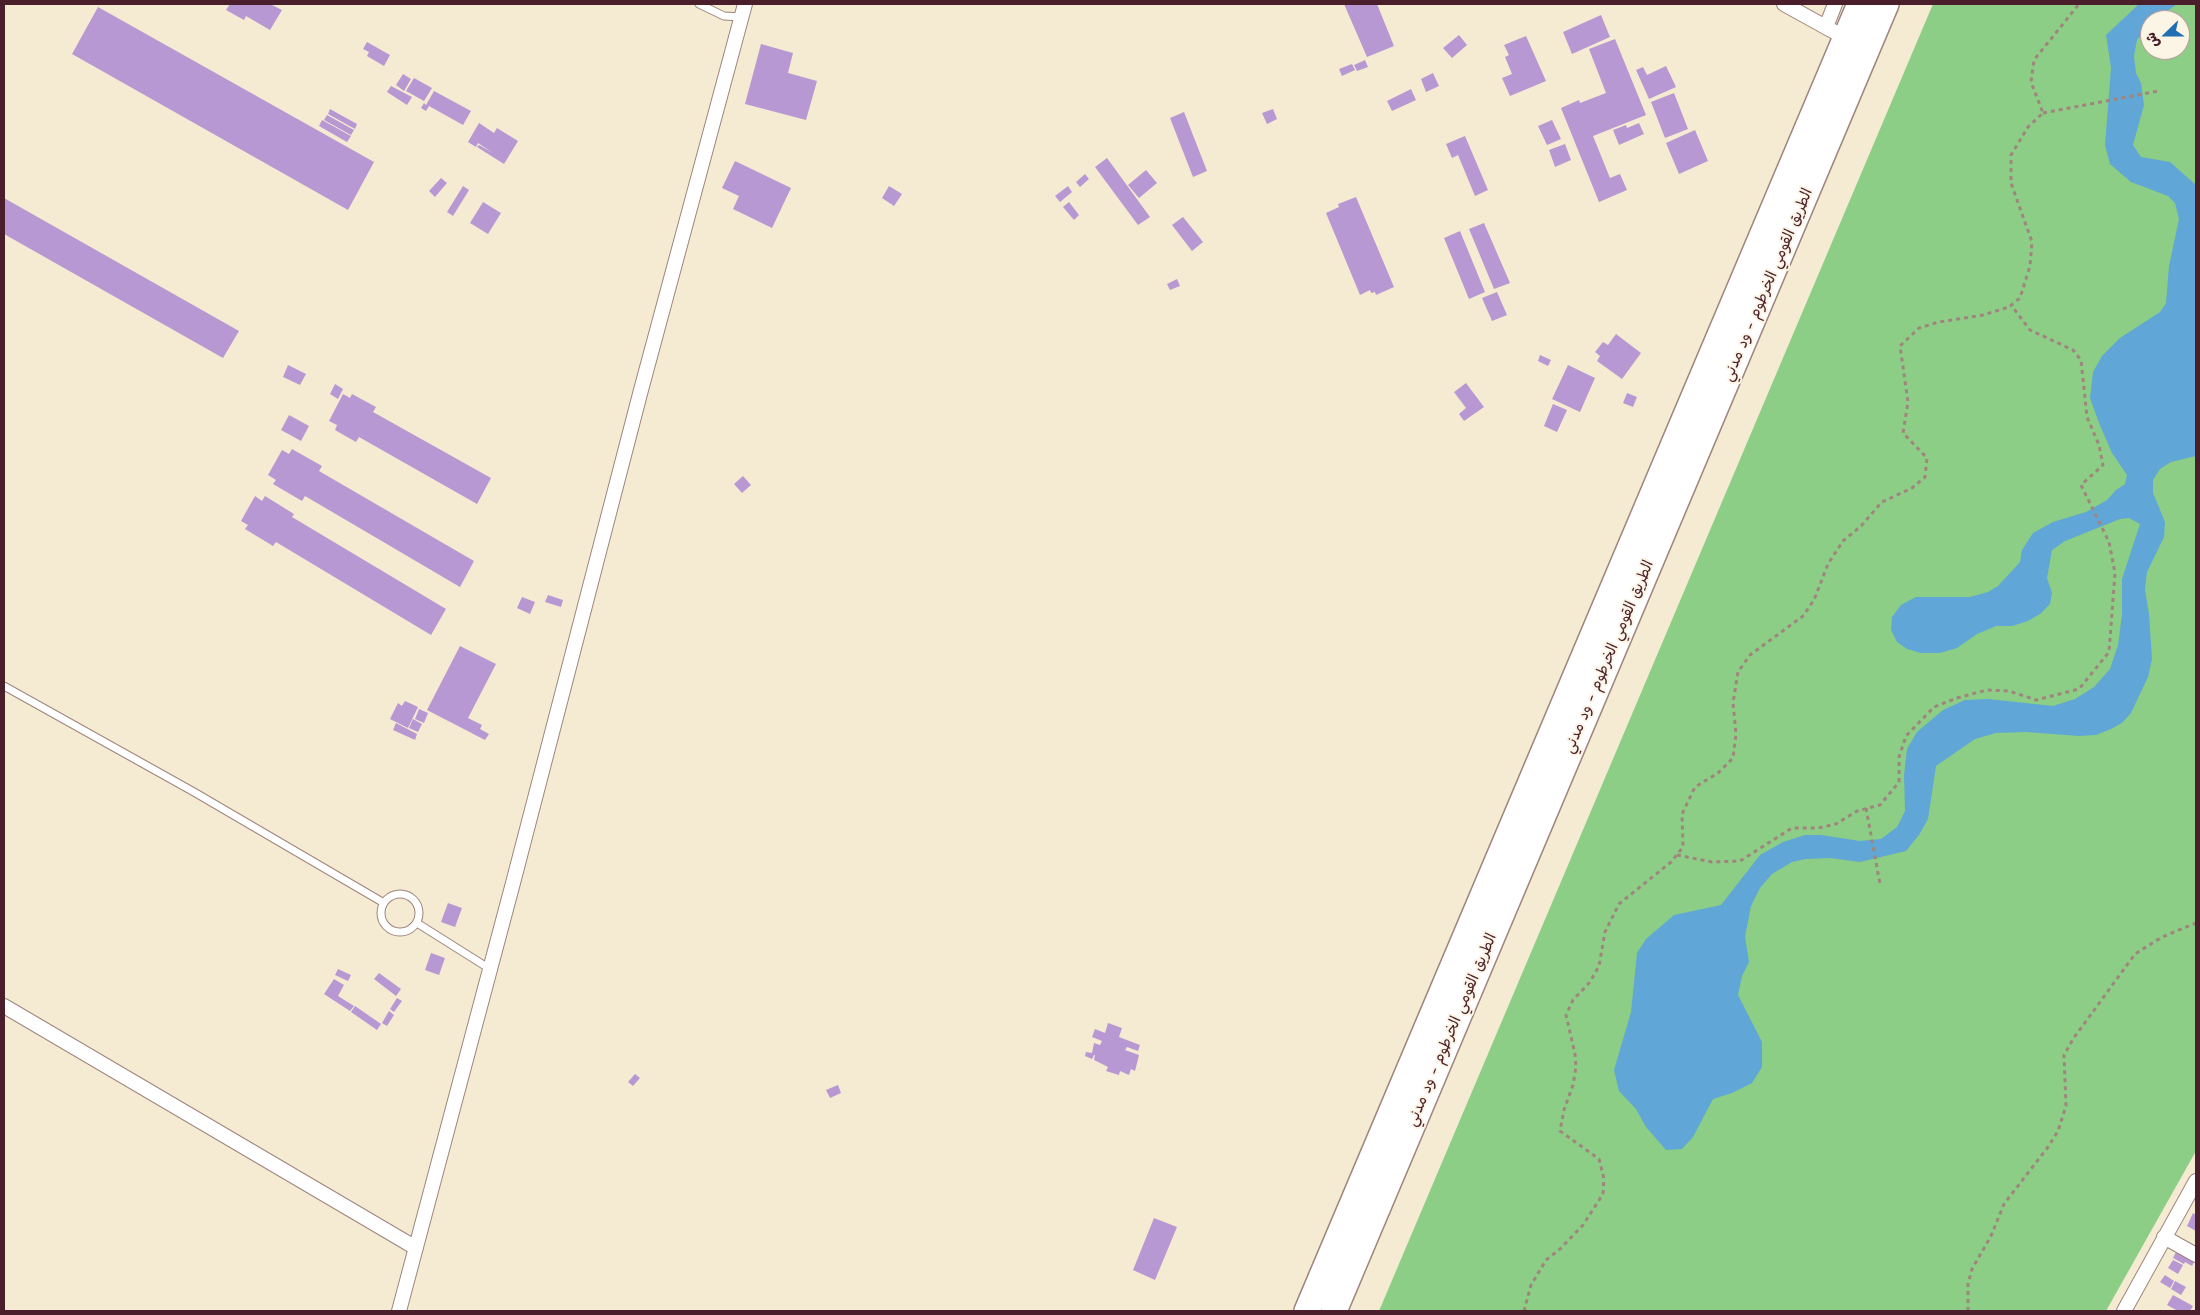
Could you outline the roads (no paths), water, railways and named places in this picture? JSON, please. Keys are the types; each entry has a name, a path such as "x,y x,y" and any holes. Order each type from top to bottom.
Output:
{"highway":[{"name":"الطريق القومي الخرطوم - ود مدني","path":"1308,1311 1860,4"},
{"name":"الطريق القومي الخرطوم - ود مدني","path":"1334,1311 1846,38 1886,4"}],"street":[{"path":"1784,4 1846,38"},
{"path":"1835,4 1846,38"},
{"path":"399,1311 743,10"},
{"path":"4,1006 416,1248"},
{"path":"2124,1311 2196,1181"},
{"path":"2164,1237 2196,1255"}],"lane":[{"path":"699,4 724,16 743,10"},
{"path":"4,686 194,792 384,903"},
{"path":"399,894 412,897 419,908 420,915 417,923 409,931 402,933 389,930 382,918 381,912 384,903 392,896 399,894"},
{"path":"417,923 490,969"}],"water":[{"path":"2139,4 2177,4 2169,10 2140,10 2140,36 2137,40 2134,56 2144,105 2133,145 2141,157 2170,162 2196,185 2196,456 2171,462 2160,469 2153,480 2153,493 2165,522 2164,537 2147,572 2145,590 2149,614 2152,659 2148,677 2131,713 2122,723 2111,729 2096,735 2079,736 2026,732 1996,733 1975,739 1936,766 1928,819 1919,835 1906,851 1860,862 1830,858 1806,859 1792,862 1772,874 1760,888 1751,906 1745,937 1749,962 1742,976 1738,995 1762,1042 1762,1067 1752,1083 1732,1093 1713,1099 1693,1137 1682,1149 1666,1150 1646,1127 1636,1109 1619,1091 1614,1070 1631,1012 1637,953 1646,939 1674,915 1721,905 1760,855 1783,842 1805,835 1821,835 1860,841 1881,839 1897,827 1905,811 1904,775 1907,749 1917,732 1943,710 1965,700 1988,699 2053,706 2075,699 2094,687 2110,669 2118,645 2122,615 2122,579 2140,524 2129,518 2120,519 2065,541 2052,550 2047,578 2052,593 2050,604 2040,614 2028,621 2012,626 1996,626 1977,634 1957,648 1940,653 1921,653 1907,649 1897,642 1891,630 1892,617 1901,605 1916,597 1970,597 1988,592 1998,586 2020,562 2022,550 2033,533 2053,522 2086,512 2107,500 2125,484 2127,475 2112,453 2090,398 2093,372 2102,356 2120,338 2160,312 2166,303 2169,266 2179,219 2175,203 2168,196 2131,182 2110,164 2105,145 2111,68 2106,35"}]}
